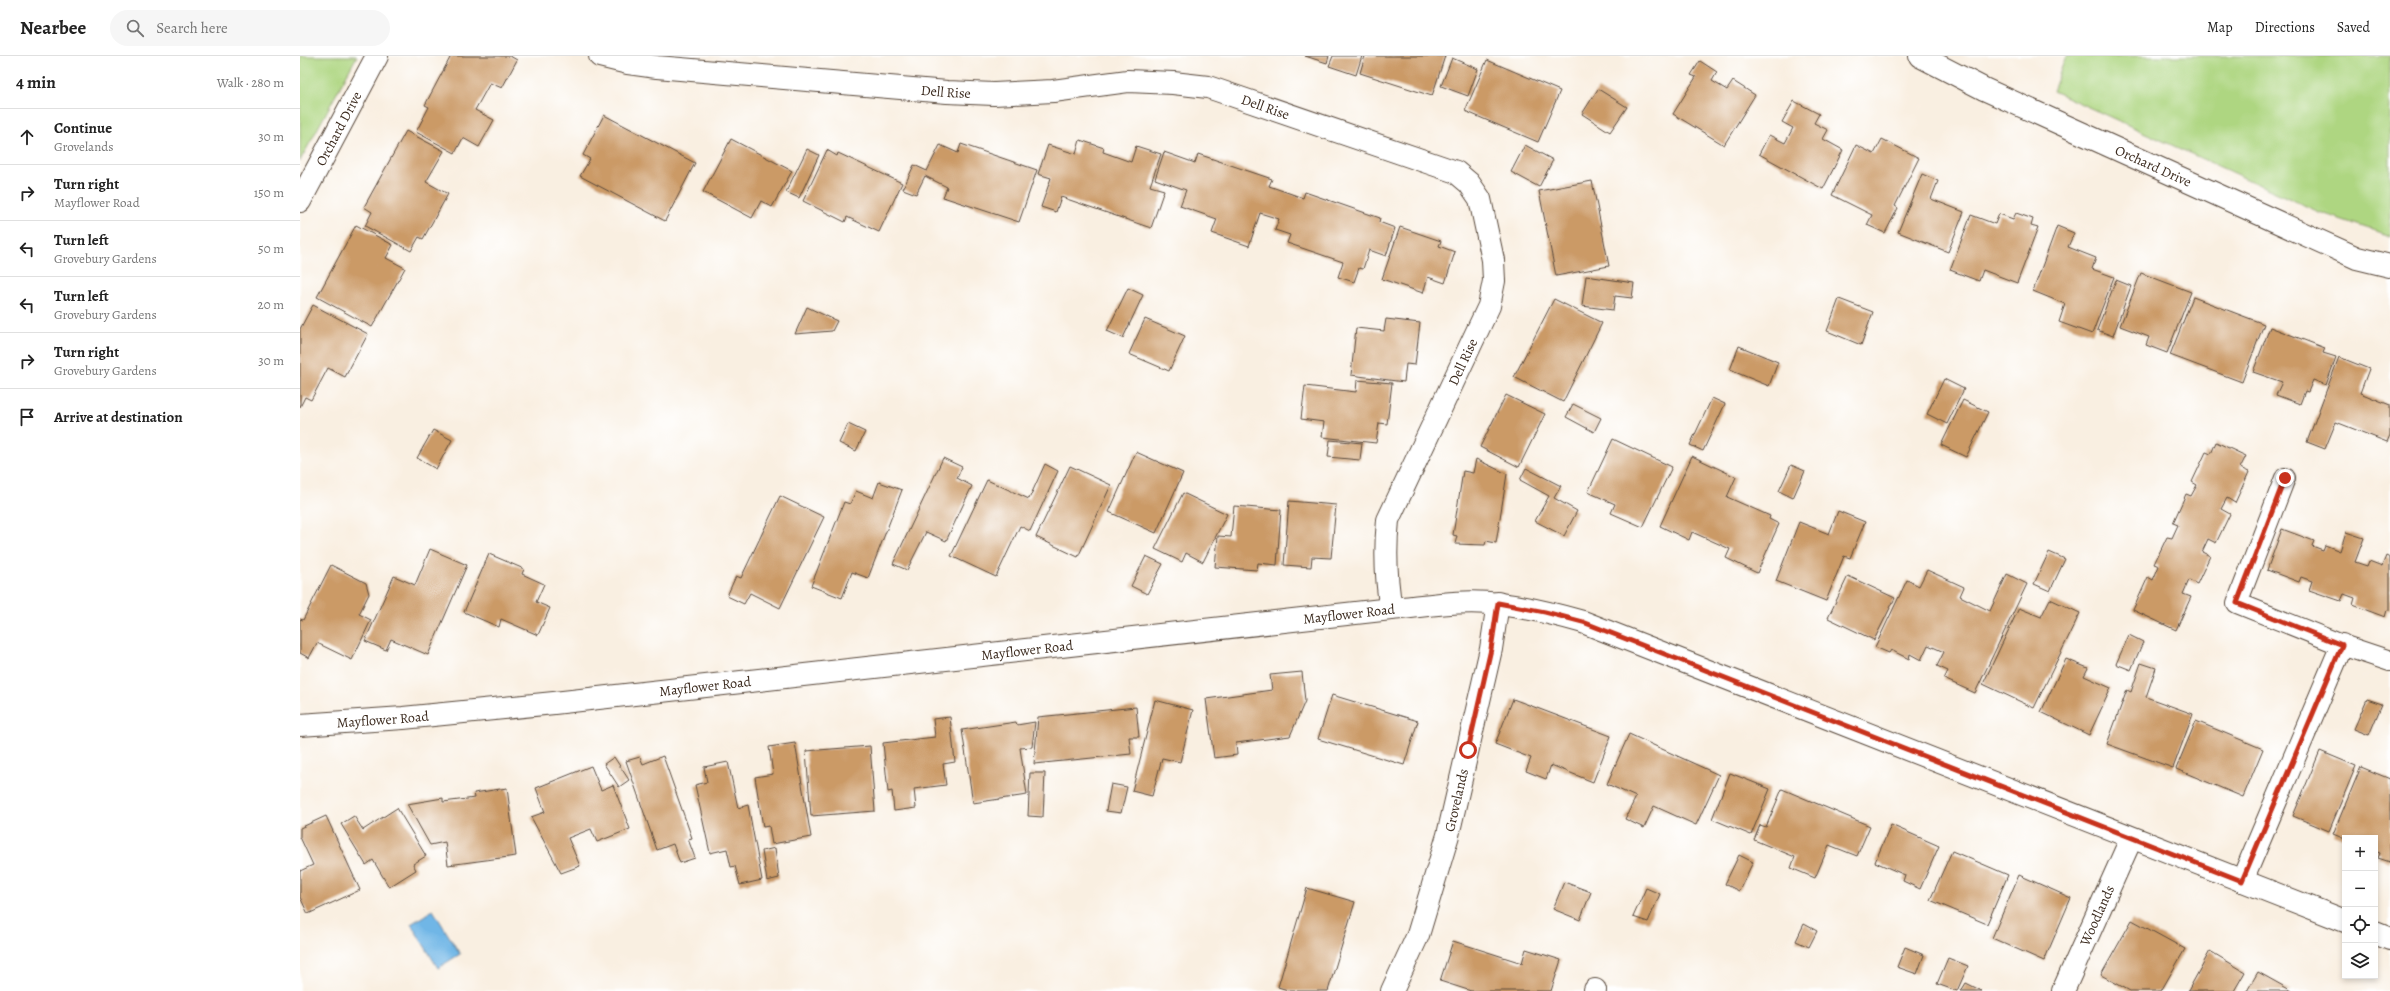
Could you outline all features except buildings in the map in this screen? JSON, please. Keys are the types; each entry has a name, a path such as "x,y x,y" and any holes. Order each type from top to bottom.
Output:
{"street":[{"name":"Orchard Drive","path":"300,201 377,56"},
{"name":"Dell Rise","path":"600,56 628,63 657,67 947,92 994,94 1053,91 1128,81 1173,82 1208,87 1456,172 1470,184 1480,198 1493,260 1494,281 1489,306 1388,520 1387,558 1391,609"},
{"name":"Orchard Drive","path":"1920,56 1984,90 2350,254 2390,266"},
{"name":"Mayflower Road","path":"300,725 403,718 554,703 1391,609 1466,602 1498,603 1545,612 1583,622 2131,839 2342,920"},
{"name":"Grovelands","path":"1392,991 1418,935 1448,836 1491,649 1498,603"},
{"path":"2242,881 2342,645"},
{"name":"Woodlands","path":"2063,991 2131,839"},
{"path":"2378,934 2390,939"}],"lane":[{"path":"2285,478 2237,603 2342,645 2390,661"}],"green space":[{"path":"300,56 357,56 300,161"},
{"path":"2066,56 2390,56 2390,236 2319,212 2053,91"}],"water":[{"path":"433,910 460,954 438,968 411,924"}],"route":[{"path":"1468,750 1491,649 1498,603 1545,612 1583,622 2131,839 2242,881 2342,645 2237,603 2285,478"}]}
